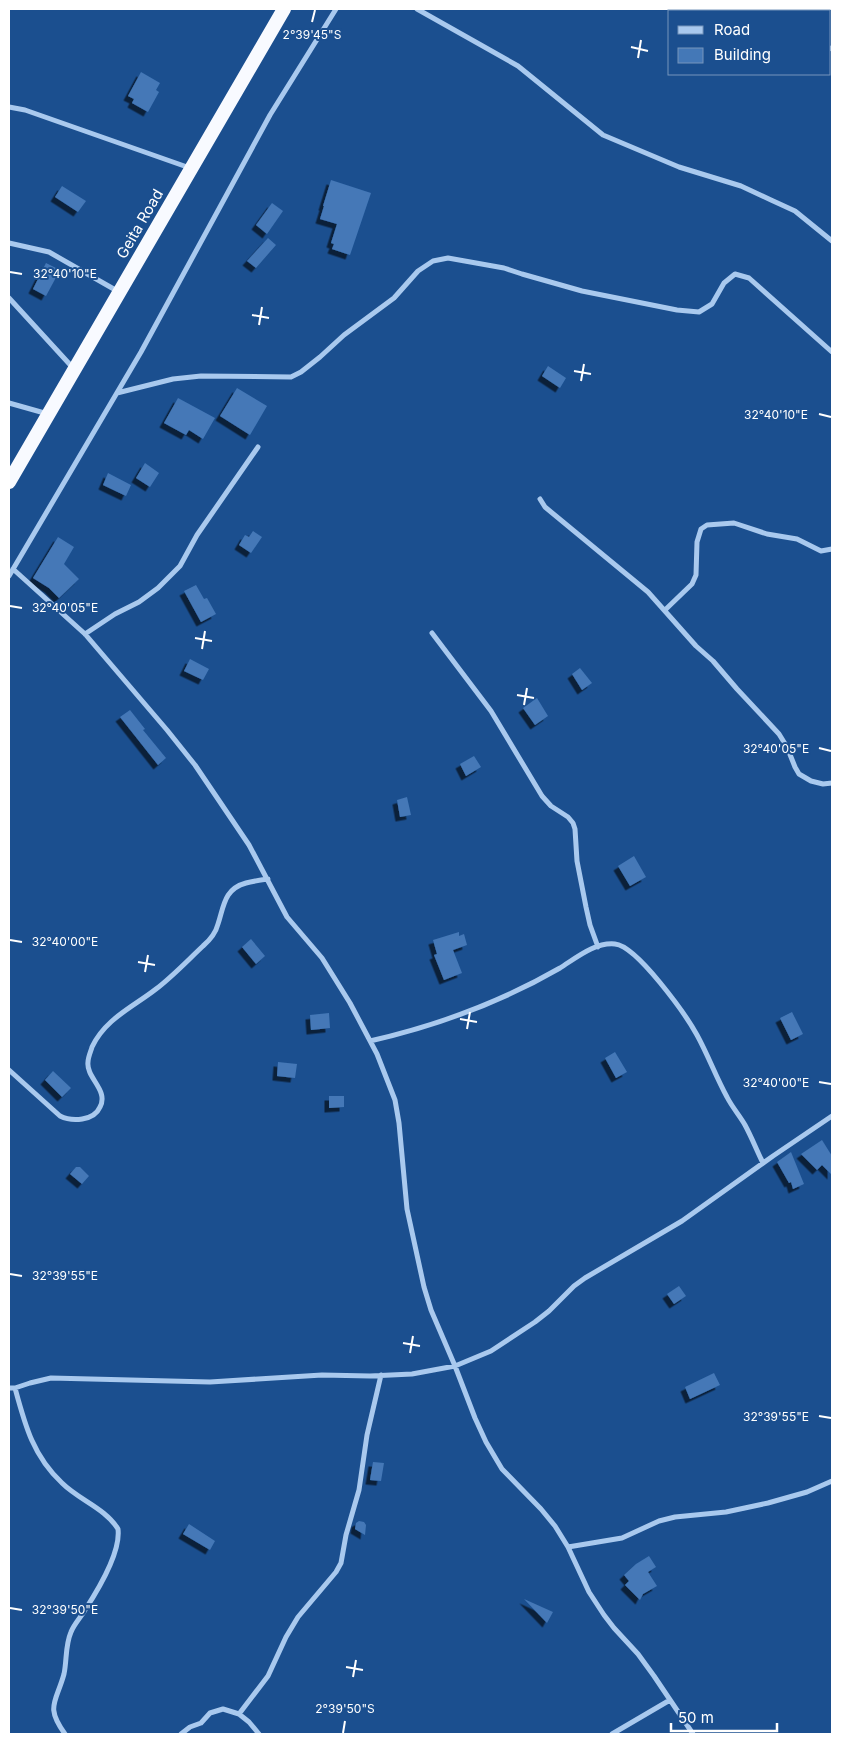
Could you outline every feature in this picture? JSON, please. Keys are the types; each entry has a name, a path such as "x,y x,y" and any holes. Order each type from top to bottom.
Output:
{"highway":[{"name":"Geita Road","path":"9,482 284,9"}],"street":[{"path":"9,576 141,352 270,115 336,9"},
{"path":"417,9 518,66 603,135 679,167 741,186 772,200 795,212 832,241"},
{"path":"9,107 25,110 191,168"},
{"path":"9,243 50,252 119,292"},
{"path":"117,393 174,379 201,376 291,377 320,357 344,335 394,298 418,271 433,261 448,258 504,268 582,291 677,310 699,312 712,304 724,284 735,274 749,278 832,352"},
{"path":"9,298 74,369"},
{"path":"9,403 48,414"},
{"path":"85,634 115,614 139,602 158,588 180,566 214,508 258,447"},
{"path":"540,499 545,507 648,592 696,646 714,661 779,734 799,774 811,781 823,784 832,783"},
{"path":"665,610 692,584 696,575 697,542 701,529 707,525 734,522 767,534 797,539 820,551 832,549"},
{"path":"13,569 85,634 195,764 244,838 287,916 322,958 350,1003 377,1054 395,1100 399,1122 407,1210 430,1310 486,1442 502,1469 541,1508 555,1526 604,1615 638,1654 693,1734"},
{"path":"432,633 491,711 542,796 551,806 568,817 573,823 577,861 588,916 598,947"},
{"path":"9,1070 60,1116 68,1120 89,1117 97,1112 101,1106 101,1091 89,1071 88,1062 93,1046 105,1028 118,1015 158,988 204,945 218,926 223,902 227,894 237,886 268,879"},
{"path":"370,1041 406,1033 472,1010 534,982 589,950 615,944 625,947 650,972 697,1034 726,1096 745,1126 763,1163"},
{"path":"65,1734 54,1716 53,1705 64,1674 67,1646 71,1631 98,1588 113,1557 118,1543 118,1529 111,1518 62,1484 46,1466 28,1434 12,1388 51,1378 210,1382 322,1375 370,1376 412,1374 455,1366 491,1351 516,1335 549,1311 574,1286 585,1278 682,1221 832,1116"},
{"path":"239,1714 268,1676 286,1637 298,1617 336,1572 341,1563 346,1535 359,1490 367,1435 381,1375"},
{"path":"568,1547 622,1538 659,1521 675,1517 726,1512 768,1503 806,1492 832,1481"},
{"path":"612,1734 670,1700"},
{"path":"181,1734 217,1710 232,1711 239,1714 259,1734"}],"building":[{"path":"141,72 160,83 156,90 159,92 148,112 132,103 134,99 128,96"},
{"path":"331,180 371,193 350,255 332,249 334,244 331,243 337,224 320,219"},
{"path":"62,186 86,201 78,212 55,197"},
{"path":"272,203 283,211 267,234 256,225"},
{"path":"268,238 276,245 256,268 247,261"},
{"path":"46,263 60,270 46,296 33,289"},
{"path":"548,366 566,378 560,388 542,376"},
{"path":"237,388 267,406 250,435 220,416"},
{"path":"178,398 215,418 203,439 189,430 186,435 164,423"},
{"path":"145,463 159,473 150,487 136,478"},
{"path":"108,473 131,485 126,496 103,485"},
{"path":"253,531 262,537 251,553 239,545 245,535 249,537"},
{"path":"58,537 74,547 64,564 79,579 59,598 49,588 33,578"},
{"path":"196,585 204,599 207,598 216,614 201,622 184,591"},
{"path":"190,659 209,669 203,680 184,671"},
{"path":"580,668 592,683 582,690 572,674"},
{"path":"537,698 548,716 535,725 523,708"},
{"path":"130,710 145,729 143,730 166,758 158,765 120,717"},
{"path":"474,756 481,767 466,776 460,764"},
{"path":"407,797 411,815 400,817 397,800"},
{"path":"634,856 646,877 630,886 618,866"},
{"path":"459,932 459,936 464,934 467,945 453,950 462,973 444,980 434,955 437,954 433,940"},
{"path":"251,939 265,956 256,964 242,947"},
{"path":"792,1012 803,1034 791,1040 780,1018"},
{"path":"329,1013 330,1028 311,1030 310,1015"},
{"path":"615,1052 627,1072 616,1078 605,1058"},
{"path":"278,1062 297,1064 295,1078 277,1076"},
{"path":"53,1071 71,1088 62,1097 45,1080"},
{"path":"329,1096 344,1096 344,1107 329,1108"},
{"path":"822,1140 832,1156 832,1175 822,1165 817,1170 801,1154"},
{"path":"791,1152 804,1184 793,1189 791,1182 789,1183 777,1162"},
{"path":"76,1167 80,1167 89,1176 82,1184 70,1174"},
{"path":"679,1286 686,1296 674,1304 667,1294"},
{"path":"714,1373 720,1385 690,1399 685,1387"},
{"path":"373,1462 384,1463 381,1481 370,1480"},
{"path":"359,1521 364,1522 366,1525 365,1535 355,1529 356,1523"},
{"path":"189,1524 215,1541 210,1550 183,1534"},
{"path":"649,1556 656,1567 648,1572 657,1586 643,1594 640,1600 625,1585 629,1581 624,1575"},
{"path":"524,1599 553,1612 547,1623"}]}
